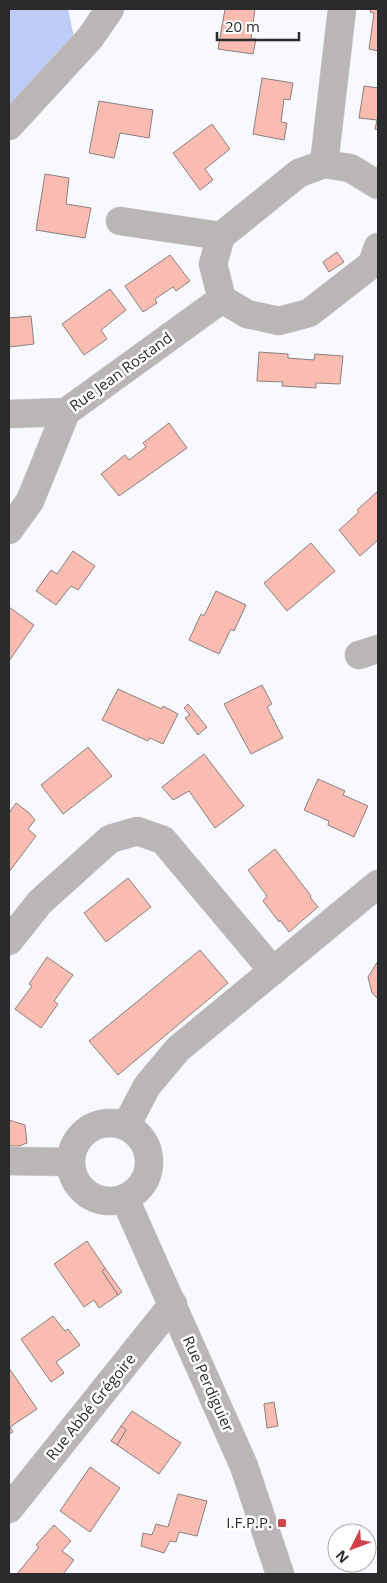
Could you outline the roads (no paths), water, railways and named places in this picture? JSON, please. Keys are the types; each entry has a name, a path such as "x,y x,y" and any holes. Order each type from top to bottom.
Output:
{"street":[{"path":"9,126 90,38 110,9"},
{"path":"324,164 342,9"},
{"path":"378,184 350,168 324,164 299,173 221,236 213,264 222,299 247,314 279,320 309,313 372,264 378,246"},
{"path":"120,221 221,236"},
{"name":"Rue Jean Rostand","path":"9,414 66,412 222,299"},
{"path":"9,530 30,501 66,412"},
{"path":"9,941 40,902 110,839 138,831 163,840 273,971"},
{"path":"126,1126 147,1086 178,1049 378,884"},
{"path":"109,1123 126,1126 136,1132 148,1152 148,1175 143,1185 135,1194 112,1202 88,1195 79,1186 73,1175 70,1162 74,1146 79,1137 98,1124 109,1123"},
{"path":"9,1161 70,1162"},
{"name":"Rue Perdiguier","path":"125,1199 244,1466 280,1574"},
{"name":"Rue Abbé Grégoire","path":"9,1509 173,1304"}],"place":[{"name":"I.F.P.P.","path":"282,1523"}]}
